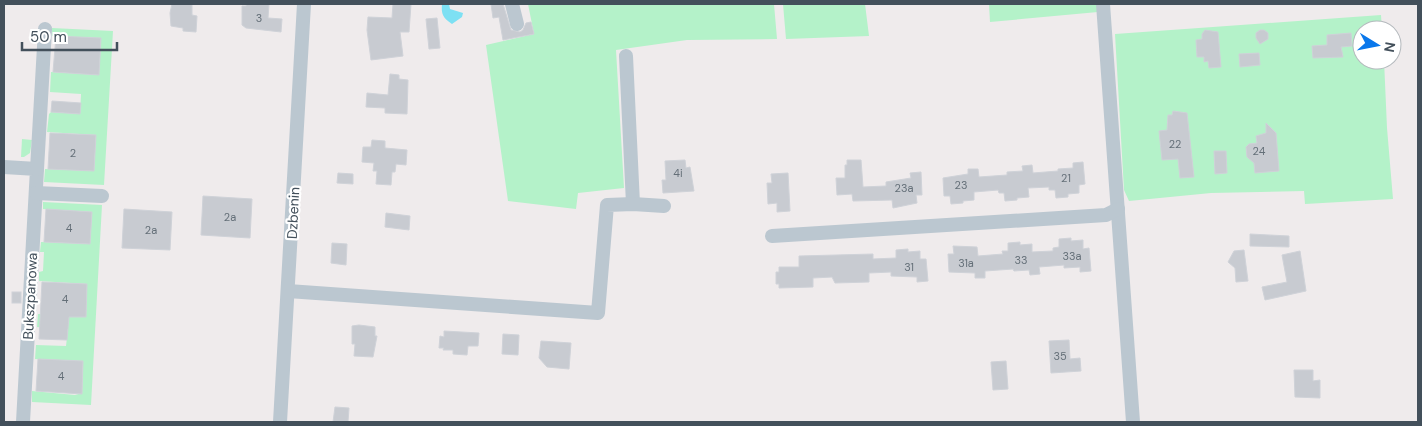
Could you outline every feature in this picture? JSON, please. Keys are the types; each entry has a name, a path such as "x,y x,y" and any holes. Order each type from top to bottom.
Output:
{"street":[{"name":"Dzbenin","path":"280,422 304,4"},
{"path":"512,4 517,24"},
{"path":"1103,4 1133,422"},
{"name":"Bukszpanowa","path":"23,422 45,29"},
{"path":"626,56 633,204"},
{"path":"4,166 37,169"},
{"path":"36,193 102,196"},
{"path":"288,291 598,313 607,205 664,206"},
{"path":"772,236 1106,214 1118,209"}],"green space":[{"path":"528,4 774,4 777,39 687,40 616,50 624,188 578,193 576,209 508,201 486,45 534,34"},
{"path":"783,4 865,4 869,36 786,39"},
{"path":"989,4 1098,4 1098,12 990,22"},
{"path":"1381,15 1381,20 1352,20 1352,70 1384,70 1393,199 1305,204 1304,191 1211,193 1129,201 1124,190 1115,34"},
{"path":"52,28 113,31 104,185 44,182 45,169 94,171 96,135 47,132 49,114 51,112 80,114 81,94 50,92 51,72 99,75 101,39 52,36"},
{"path":"22,139 32,140 30,153 24,157 21,157"},
{"path":"43,202 102,205 91,405 32,402 32,391 75,395 82,393 83,361 35,359 36,345 66,346 68,329 37,327 38,314 86,316 87,284 39,281 39,272 43,271 44,252 40,252 41,242 90,244 92,212 43,209"}],"water":[{"path":"442,4 449,4 450,9 463,13 462,17 452,24 443,16"}],"building":[{"path":"172,4 192,4 192,15 197,16 196,32 183,31 183,28 171,26 170,13"},
{"path":"247,4 269,4 268,18 282,19 281,32 246,28 242,25 242,6"},
{"path":"393,4 411,4 409,32 400,32 403,56 371,60 367,30 368,17 392,18"},
{"path":"491,4 503,4 511,30 520,32 526,23 531,22 534,34 503,40 499,17 493,18"},
{"path":"437,18 440,48 429,49 426,19"},
{"path":"1205,30 1218,32 1221,67 1209,68 1208,61 1204,62 1204,57 1197,57 1196,40 1202,39 1202,34"},
{"path":"1260,30 1268,33 1268,39 1260,44 1256,38 1256,33"},
{"path":"1351,33 1352,46 1341,47 1343,57 1313,58 1312,46 1327,45 1327,35"},
{"path":"56,36 101,38 99,75 53,72"},
{"path":"1259,53 1260,65 1240,67 1239,54"},
{"path":"390,74 399,75 399,79 408,80 407,114 385,113 385,108 366,107 367,93 388,95"},
{"path":"52,101 81,103 80,114 51,112"},
{"path":"1173,111 1187,113 1194,177 1180,178 1178,159 1162,160 1159,131 1167,130 1168,115 1172,115"},
{"path":"1266,123 1276,133 1279,171 1255,173 1254,163 1247,157 1246,147 1249,144 1257,143 1256,136 1266,133"},
{"path":"50,133 96,135 94,171 48,169"},
{"path":"372,140 385,141 385,148 407,150 406,165 396,164 395,172 392,172 391,185 376,184 377,171 373,171 374,163 362,162 363,147 371,147"},
{"path":"1214,151 1226,151 1227,173 1215,174"},
{"path":"685,160 686,168 690,167 694,191 663,193 662,180 666,180 665,161"},
{"path":"847,160 861,160 863,187 886,186 886,182 911,178 910,173 921,172 922,195 916,195 917,203 893,208 892,200 853,201 852,194 837,195 836,178 845,178"},
{"path":"1083,162 1085,184 1079,185 1079,193 1068,194 1068,197 1056,198 1055,190 1049,190 1049,187 1028,188 1029,197 1017,198 1017,200 1005,201 1004,193 999,193 998,190 974,192 974,200 963,201 963,203 951,204 950,196 944,196 943,178 968,174 968,169 978,169 979,177 1007,175 1007,172 1023,171 1022,166 1032,165 1033,173 1058,171 1058,169 1073,168 1073,163"},
{"path":"338,173 353,174 353,184 337,183"},
{"path":"788,173 790,211 777,212 777,203 768,204 767,183 772,183 771,174"},
{"path":"203,196 252,199 250,238 201,235"},
{"path":"46,209 92,212 90,244 44,242"},
{"path":"124,209 172,212 170,250 122,248"},
{"path":"386,213 410,216 409,230 385,227"},
{"path":"1250,234 1289,236 1289,247 1250,246"},
{"path":"1071,238 1071,241 1083,240 1083,249 1089,248 1091,271 1080,272 1080,267 1064,268 1064,265 1039,267 1040,274 1030,275 1029,270 985,271 985,278 975,278 975,273 949,272 948,254 954,254 953,246 977,247 978,256 1003,254 1002,251 1008,251 1008,243 1020,242 1020,245 1032,244 1032,252 1053,251 1053,248 1059,247 1059,239"},
{"path":"332,243 347,244 346,265 331,263"},
{"path":"908,249 908,252 920,251 920,259 926,259 928,281 917,282 917,277 891,276 891,272 869,273 869,282 835,283 832,277 813,278 813,287 779,288 779,284 776,284 776,272 779,272 779,267 799,267 799,256 873,254 873,259 896,258 896,250"},
{"path":"1244,250 1248,281 1236,282 1235,268 1228,262 1234,251"},
{"path":"1300,251 1306,291 1265,300 1262,287 1287,282 1282,255"},
{"path":"42,282 87,284 86,317 69,317 67,340 39,339"},
{"path":"12,292 21,292 21,303 12,303"},
{"path":"352,326 375,327 375,336 377,336 373,357 354,356 355,344 352,344"},
{"path":"444,331 479,333 478,346 468,346 467,355 453,354 453,350 443,350 444,348 439,348 440,336 444,337"},
{"path":"503,334 519,335 518,355 502,354"},
{"path":"1069,340 1070,359 1080,358 1081,371 1051,373 1049,341"},
{"path":"541,341 571,343 569,369 547,367 539,358"},
{"path":"38,359 83,361 82,394 36,391"},
{"path":"1006,361 1008,389 993,390 991,362"},
{"path":"1294,370 1313,370 1313,381 1320,380 1320,398 1295,397"},
{"path":"335,407 349,408 348,422 333,422"}]}
